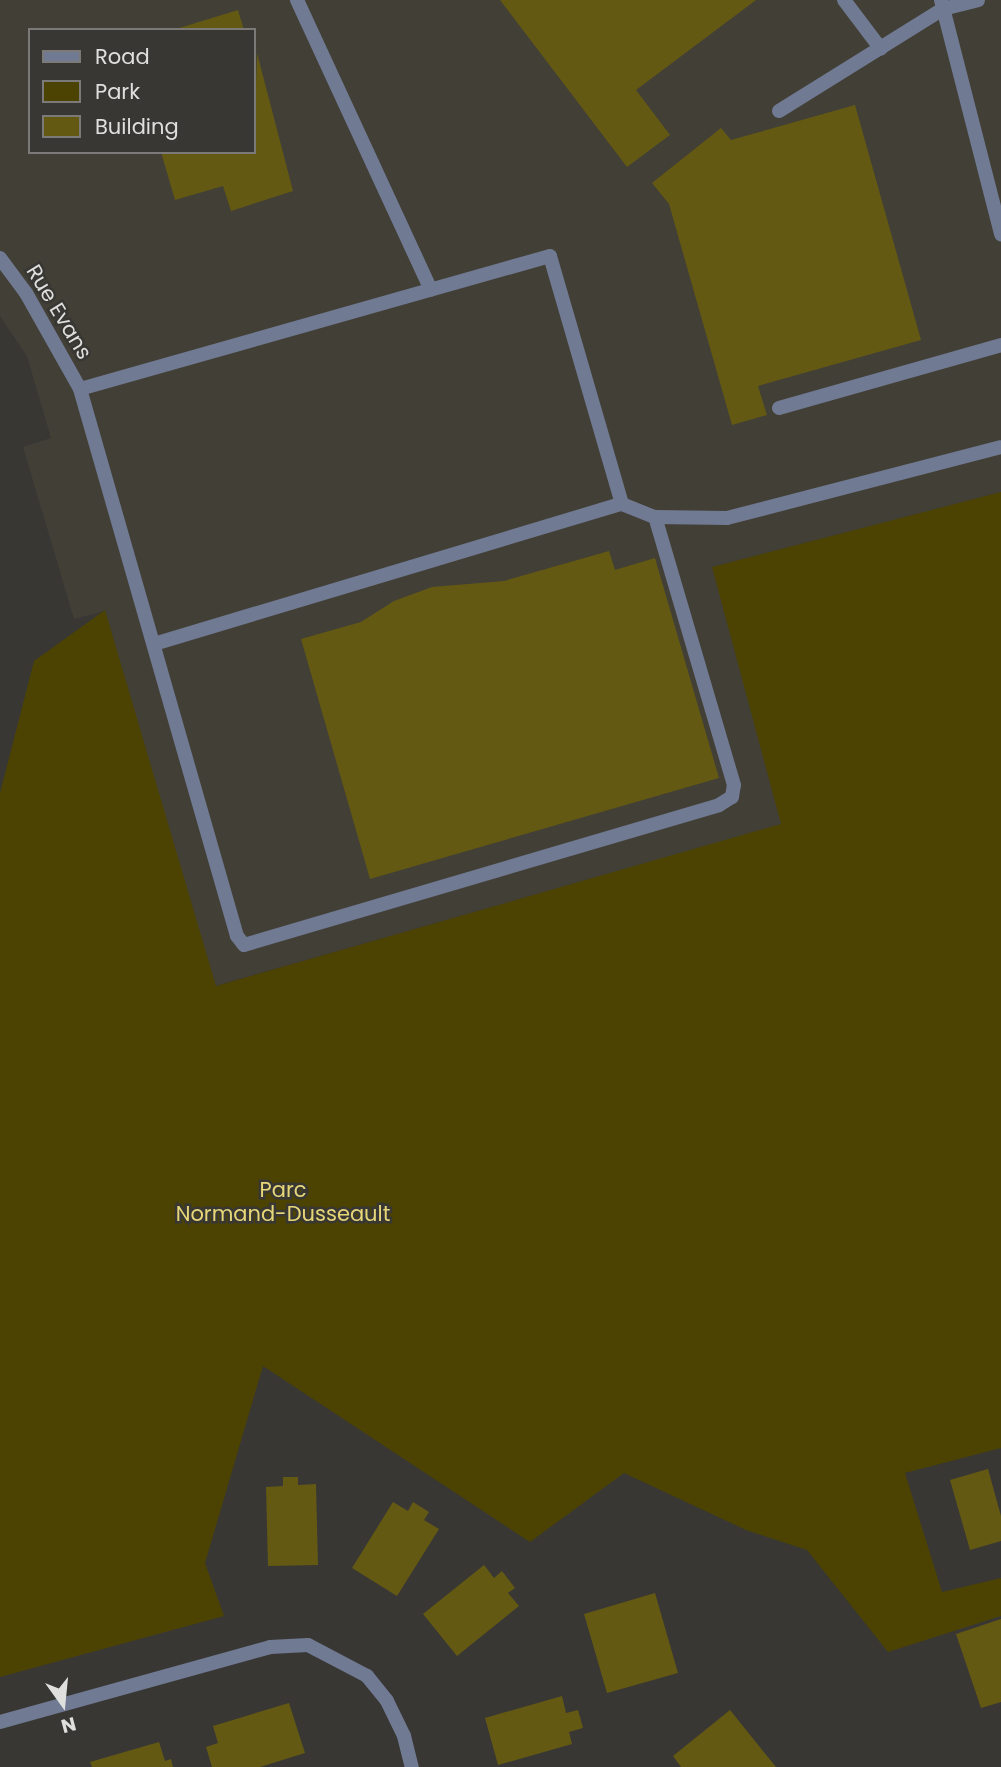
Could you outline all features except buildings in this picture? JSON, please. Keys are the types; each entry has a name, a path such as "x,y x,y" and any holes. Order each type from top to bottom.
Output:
{"street":[{"path":"297,0 431,290"},
{"path":"844,0 881,49"},
{"path":"779,111 881,49 942,5 978,0"},
{"path":"942,5 1001,234"},
{"path":"80,389 550,256 622,504"},
{"name":"Rue Evans","path":"0,258 32,303 80,389 237,936 244,945 253,946 719,805 732,797 734,785 655,517"},
{"path":"779,408 1000,349"},
{"path":"154,644 622,504 655,517 727,518 1001,447"},
{"path":"0,1722 270,1647 307,1645 367,1676 387,1701 404,1736 412,1767"}],"shaded area":[{"path":"0,0 1001,0 1001,492 712,567 782,824 215,986 105,611 74,619 23,447 51,438 27,356 0,316"}],"green space":[{"name":"Parc Normand-Dusseault","path":"1001,492 1001,1448 905,1473 942,1592 1001,1578 1001,1616 888,1652 807,1550 746,1530 624,1473 530,1542 263,1366 205,1563 224,1616 0,1677 0,793 34,661 105,610 216,986 781,824 712,567"}]}
